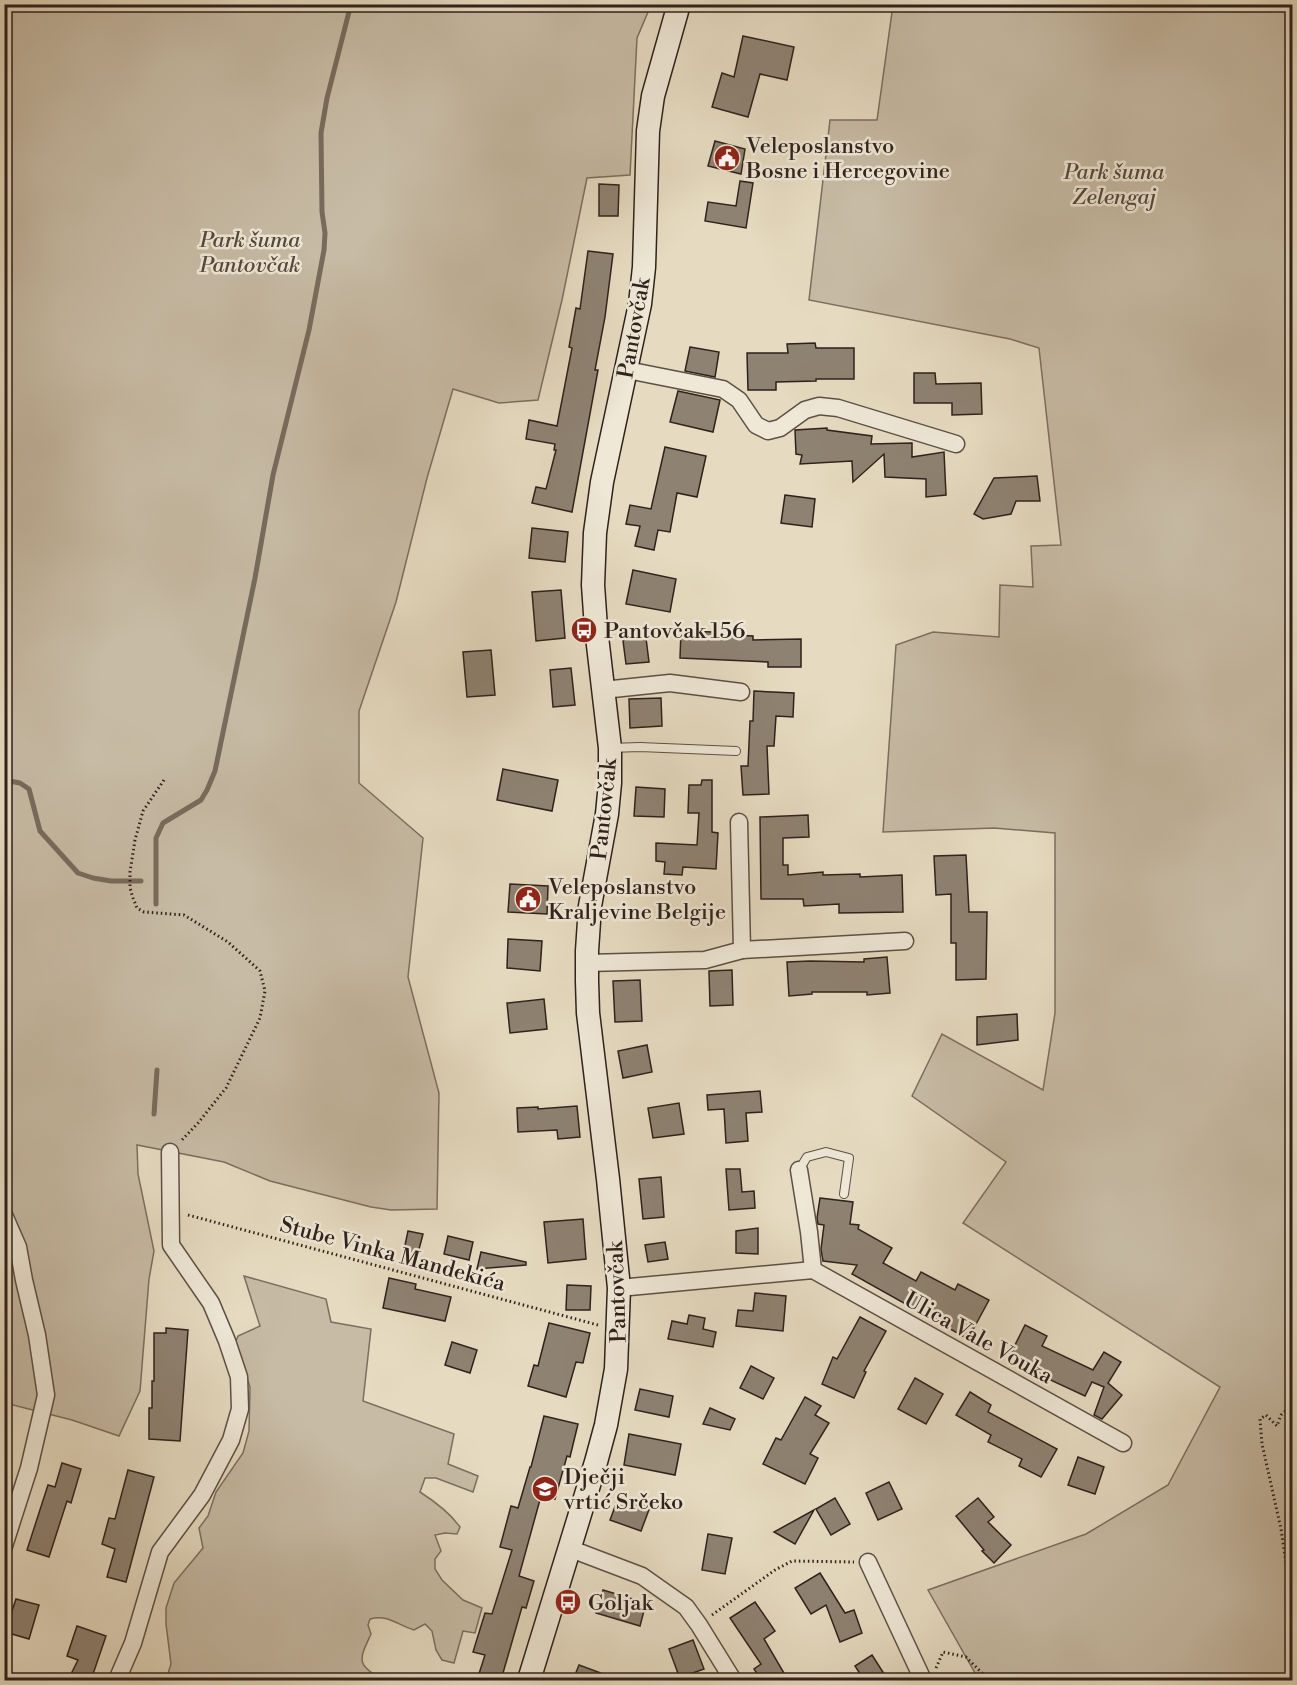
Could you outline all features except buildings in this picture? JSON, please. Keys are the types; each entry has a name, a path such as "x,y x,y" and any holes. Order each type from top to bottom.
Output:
{"main road":[{"name":"Pantovčak","path":"529,1680 571,1549 606,1425 617,1358 619,1288 588,1013 587,963 590,906 607,814 610,783 610,748 593,585 595,533 602,482 640,304 644,267 651,108 679,4"}],"street":[{"path":"627,370 723,389 740,400 756,425 768,431 780,428 804,410 819,406 838,408 956,444"},
{"path":"603,690 670,683 741,692"},
{"path":"739,822 742,950"},
{"path":"587,963 705,960 742,950 905,940"},
{"path":"117,1680 133,1643 160,1552 202,1495 231,1440 240,1409 239,1377 227,1341 211,1303 171,1245 170,1152"},
{"path":"619,1288 813,1270 799,1170"},
{"path":"4,1215 18,1247 37,1335 46,1395 29,1468 4,1546"},
{"name":"Ulica Vale Vouka","path":"813,1270 1123,1443"},
{"path":"571,1549 642,1576 686,1607 733,1680"},
{"path":"868,1562 929,1676"}],"lane":[{"path":"610,748 736,751"},
{"path":"799,1170 807,1157 816,1154 826,1152 849,1158 844,1194"}],"path":[{"path":"164,780 143,810 135,840 130,884 137,908 144,912 184,915 228,942 260,971 266,991 260,1018 226,1088 198,1123 170,1152"},
{"name":"Stube Vinka Mandekića","path":"171,1210 606,1327"},
{"path":"1293,1406 1281,1415 1277,1426 1266,1415 1260,1419 1262,1444 1281,1529 1290,1590 1293,1594"},
{"path":"699,1625 775,1570 792,1561 868,1562"},
{"path":"929,1676 943,1653 966,1657 989,1680"}],"green space":[{"name":"Park šuma Pantovčak","path":"5,5 651,5 637,38 630,175 587,178 562,300 538,400 499,403 453,389 427,478 396,602 359,711 359,783 423,838 408,977 439,1093 437,1209 391,1210 371,1207 270,1181 224,1162 137,1145 138,1174 154,1251 149,1279 140,1391 119,1436 72,1420 5,1403"},
{"name":"Park šuma Zelengaj","path":"893,5 1292,5 1292,1680 979,1680 928,1590 1086,1534 1168,1485 1220,1387 963,1223 1006,1162 912,1096 942,1034 1043,1090 1055,1013 1055,833 994,828 883,832 896,645 933,632 999,637 1000,585 1033,587 1031,546 1061,545 1039,348 1010,339 809,300 830,120 877,120"},
{"path":"244,1276 326,1299 331,1322 371,1329 363,1401 454,1434 448,1464 478,1476 473,1492 436,1478 425,1478 420,1492 442,1508 460,1527 457,1534 435,1535 441,1551 435,1559 435,1569 442,1580 463,1600 482,1608 475,1633 463,1631 454,1663 442,1660 436,1650 432,1631 425,1624 414,1630 387,1619 376,1618 370,1619 368,1625 371,1634 362,1660 367,1669 381,1680 166,1680 171,1664 166,1608 174,1583 203,1548 199,1528 208,1516 216,1492 243,1453 249,1431 250,1387 236,1341 238,1336 260,1326"}],"waterway":[{"path":"156,904 156,838 163,823 201,800 215,771 255,578 273,475 309,330 324,250 321,133 327,98 351,4"},
{"path":"4,720 9,734 4,741"},
{"path":"4,780 20,783 29,789 40,831 78,873 111,881 141,881"},
{"path":"154,1114 157,1070"}],"place":[{"name":"Veleposlanstvo Bosne i Hercegovine","path":"727,158"},
{"name":"Pantovčak 156","path":"584,630"},
{"name":"Veleposlanstvo Kraljevine Belgije","path":"528,899"},
{"name":"Dječji vrtić Srčeko","path":"545,1489"},
{"name":"Goljak","path":"568,1602"}]}
